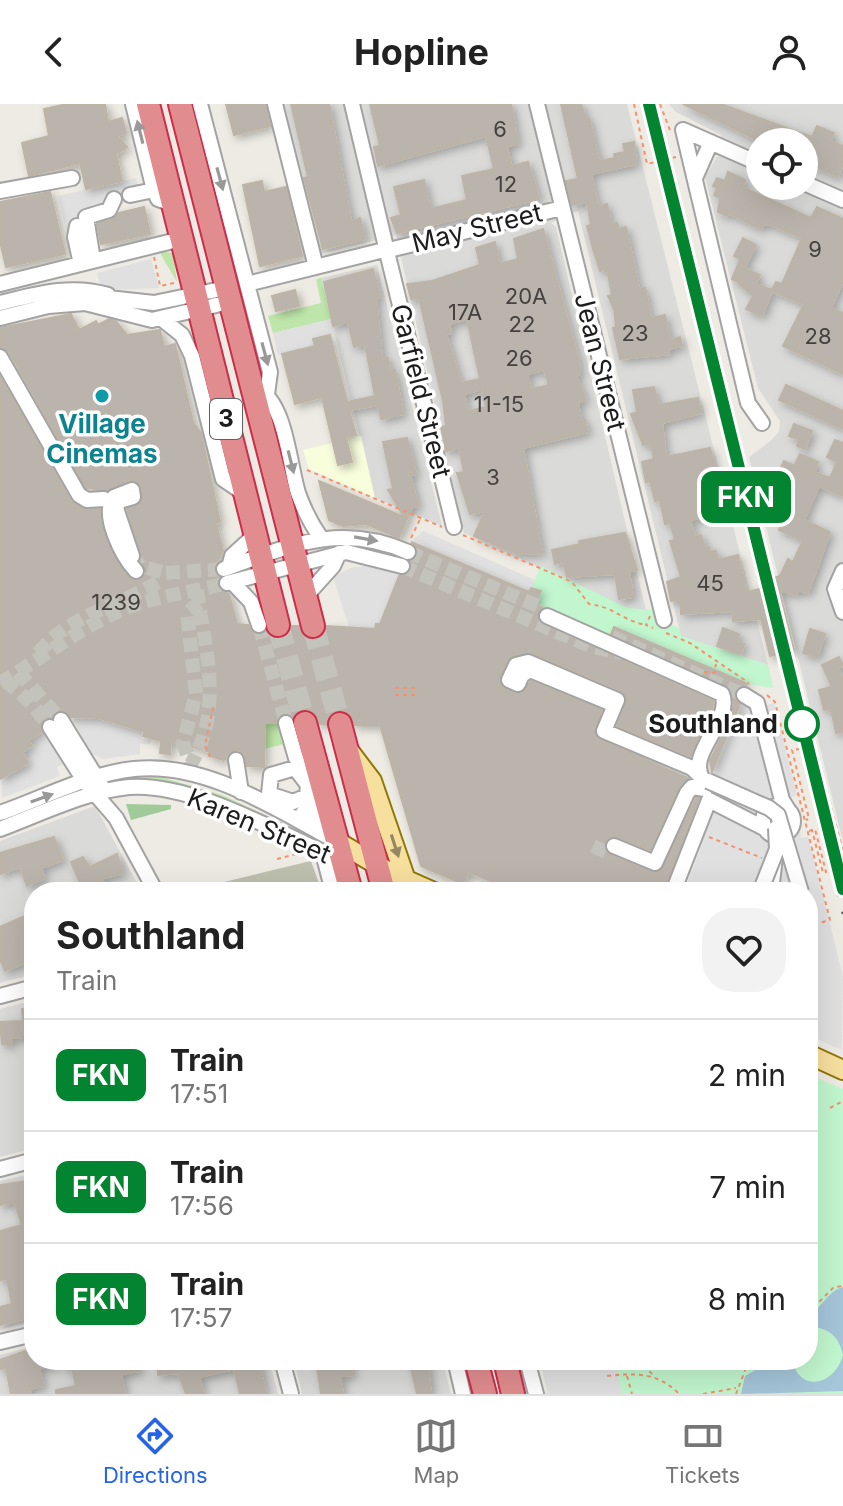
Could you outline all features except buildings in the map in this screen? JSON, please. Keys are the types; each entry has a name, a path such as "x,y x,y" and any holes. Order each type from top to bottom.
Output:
{"highway":[{"name":"3","path":"148,104 197,302 202,360 244,490 260,555 269,625"},
{"name":"3","path":"180,104 215,245 234,291 236,332 259,391 273,478 313,626"},
{"path":"244,490 273,478"},
{"path":"295,723 321,780 335,852 347,882"},
{"path":"343,735 387,876"},
{"path":"479,1370 485,1394"},
{"path":"507,1370 513,1394"}],"main road":[{"path":"343,735 372,781 387,876"},
{"path":"335,852 387,876"},
{"path":"818,1059 843,1070"}],"street":[{"path":"133,104 154,190 158,199 172,204"},
{"path":"200,104 241,259 234,291 256,318 270,372 259,391 277,410 299,494 321,538"},
{"path":"275,104 316,267"},
{"name":"Garfield Street","path":"352,104 451,529"},
{"name":"Jean Street","path":"537,104 656,619"},
{"path":"746,158 683,130 748,403 762,423"},
{"path":"695,178 711,142"},
{"path":"0,191 72,178"},
{"path":"818,189 843,200"},
{"path":"130,195 154,190"},
{"path":"88,260 75,237 81,224 93,214 109,210 114,199"},
{"name":"May Street","path":"197,302 316,267 562,208"},
{"path":"0,284 181,239"},
{"path":"215,245 241,259"},
{"path":"0,303 71,289 124,307 144,320 162,319 197,302"},
{"path":"0,315 39,301 93,300 124,307"},
{"path":"0,326 65,311 197,302"},
{"path":"236,332 256,318"},
{"path":"162,319 182,335 202,360"},
{"path":"0,357 79,495 103,497"},
{"path":"132,493 119,501 116,508 134,563"},
{"path":"281,510 299,494"},
{"path":"293,556 321,538 366,538 405,554"},
{"path":"305,597 333,566 339,553"},
{"path":"228,575 232,556 405,554"},
{"path":"228,575 260,555"},
{"path":"843,571 835,589 843,612"},
{"path":"228,575 269,625"},
{"path":"543,614 716,689 724,697 699,838 684,882"},
{"path":"517,675 528,662 610,700 604,731 684,764 706,787 745,816 769,824 793,824 782,800 758,707 747,691"},
{"path":"56,724 116,818 151,882"},
{"path":"236,760 241,792"},
{"name":"Karen Street","path":"0,813 90,780 144,769 190,769 281,812 335,852"},
{"path":"281,812 305,803 321,780"},
{"path":"777,780 769,824 780,861 779,882"},
{"name":"Karen Street","path":"0,829 101,794 143,787 188,794 335,852"},
{"path":"612,850 655,872 663,866 686,795 692,787 706,787 778,815 798,882"},
{"path":"706,787 759,811 774,824 777,849 764,882"},
{"path":"769,824 781,807 790,813"},
{"path":"678,882 699,838"},
{"path":"334,882 335,852"},
{"path":"774,882 780,861"},
{"path":"0,996 24,990"},
{"path":"0,1169 24,1163"},
{"path":"0,1342 24,1336"},
{"path":"285,1370 291,1394"},
{"path":"457,1370 463,1394"},
{"path":"530,1370 536,1394"}],"path":[{"path":"634,104 647,164 680,156"},
{"path":"660,104 673,135"},
{"path":"153,257 160,286 174,283"},
{"path":"307,470 572,582 589,604 607,605 624,620 646,625 690,643 716,664 749,683 747,691"},
{"path":"405,554 421,518"},
{"path":"646,625 656,619"},
{"path":"701,677 705,670 714,673 716,664"},
{"path":"395,688 415,688"},
{"path":"761,692 775,702 805,820 823,873 826,872 815,829 810,830"},
{"path":"395,695 416,695"},
{"path":"210,757 205,746 214,703"},
{"path":"800,749 792,750 809,819 805,820"},
{"path":"827,792 843,851"},
{"path":"830,803 843,866"},
{"path":"810,830 830,920 818,923"},
{"path":"699,838 780,861 814,856"},
{"path":"277,859 301,852"},
{"path":"830,1108 843,1101"},
{"path":"818,1303 834,1287 843,1286"},
{"path":"648,1370 656,1378"},
{"path":"736,1394 744,1370"},
{"path":"607,1376 636,1372 668,1382 679,1394"},
{"path":"626,1374 632,1394"},
{"path":"706,1393 736,1388"}],"shaded area":[{"path":"279,104 627,104 768,665 681,636 578,211 551,223 556,227 646,611 627,608 464,533 396,235 317,255"},
{"path":"669,104 843,104 843,842 749,457 779,432 780,421 758,388 705,177 718,155 721,135 676,112"},
{"path":"136,178 141,199 85,212 72,254 58,196"},
{"path":"151,259 159,288 109,290 99,282 97,273"},
{"path":"377,265 442,526 375,498 321,278"},
{"path":"331,319 334,334 314,339 315,346 278,355 273,333"},
{"path":"361,436 375,498 309,469 303,450"},
{"path":"423,531 535,580 532,588 541,591 536,605 610,636 614,627 748,684 747,688 759,694 767,705 774,703 797,795 790,798 799,819 801,838 808,837 843,976 842,1050 818,1039 818,882 688,882 703,842 692,838 674,882 493,882 469,872 464,882 458,882 421,866 467,566 411,542"},
{"path":"761,549 822,793 819,826 758,581"},
{"path":"372,566 421,580 397,639 374,629 349,627 333,577 353,567"},
{"path":"79,650 142,731 142,739 151,739 150,744 140,744 140,754 103,759 91,753 73,720 77,717"},
{"path":"16,682 64,764 57,767 60,776 2,798 0,691"},
{"path":"95,806 137,882 24,882 24,977 0,983 0,841"},
{"path":"311,861 318,882 224,882"},
{"path":"24,1003 24,1151 0,1157 0,1009"},
{"path":"24,1175 24,1324 0,1330 0,1181"},
{"path":"24,1349 24,1370 272,1370 278,1394 0,1394 0,1355"},
{"path":"296,1370 445,1370 451,1394 302,1394"},
{"path":"542,1370 617,1370 622,1394 548,1394"}],"green space":[{"path":"162,250 173,254 177,282 161,255"},
{"path":"321,278 331,319 273,333 268,316 321,303 316,279"},
{"path":"541,566 627,608 656,610 658,619 679,628 681,636 768,665 773,688 748,684 614,627 610,636 536,604 539,597 531,588"},
{"path":"265,722 278,723 284,744 264,749"},
{"path":"151,774 222,795 282,823 280,828 221,800 184,788 119,782 119,777"},
{"path":"126,804 171,805 171,809 131,820"},
{"path":"818,1078 843,1089 843,1394 548,1394 542,1370 818,1370"}],"water":[{"path":"843,1287 843,1355 831,1333 818,1328 818,1308"},
{"path":"843,1355 843,1391 741,1394 745,1376 755,1370 796,1370 802,1378 818,1382 833,1373"}],"tunnel":[{"path":"408,552 538,606"},
{"path":"132,556 140,566 165,573"},
{"path":"402,566 592,647 628,654"},
{"path":"166,573 224,569"},
{"path":"38,653 80,620 161,580"},
{"path":"0,683 76,634 124,609 161,597 227,583"},
{"path":"197,590 207,656 210,700 201,743 191,764 183,743 196,694 187,613 199,603"},
{"path":"259,625 286,723"},
{"path":"278,625 305,723"},
{"path":"313,626 340,724"},
{"path":"612,637 744,695"},
{"path":"18,672 61,720"},
{"path":"5,680 29,701 50,727"},
{"path":"593,846 610,854"}],"railway":[{"path":"643,104 843,914"}],"train":[{"name":"FKN","path":"649,104 702,308 843,889"}],"place":[{"name":"Village Cinemas","path":"102,396"},
{"name":"Southland","path":"802,724"}]}
